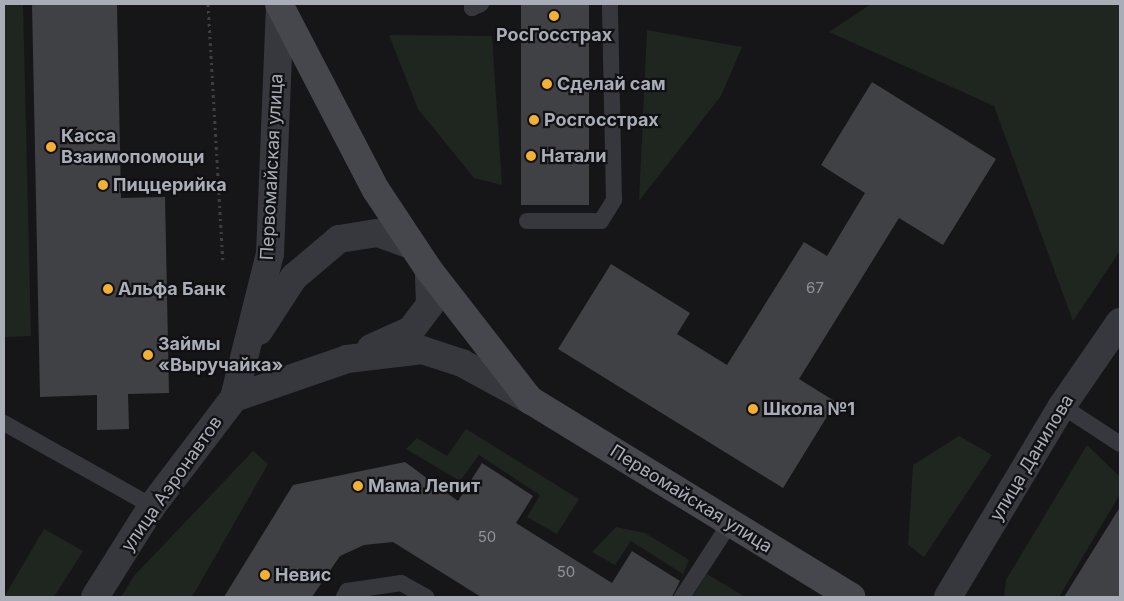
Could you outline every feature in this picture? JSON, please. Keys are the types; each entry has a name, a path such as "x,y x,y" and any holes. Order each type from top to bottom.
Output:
{"main road":[{"name":"Первомайская улица","path":"279,5 376,190 429,270 530,400 851,597"}],"street":[{"name":"Первомайская улица","path":"234,398 270,254 279,5"},
{"path":"247,349 294,277 339,239 378,233 413,246"},
{"path":"346,359 411,330 430,305 429,270"},
{"name":"улица Данилова","path":"948,597 1062,406 1120,322"},
{"name":"Первомайская улица","path":"234,398 346,359 422,350 462,363 530,400"},
{"name":"улица Аэронавтов","path":"95,597 152,506 234,398"}],"lane":[{"path":"472,4 472,8 481,4"},
{"path":"527,221 601,221 614,200 610,4"},
{"path":"1062,406 1120,444"},
{"path":"4,423 152,506"},
{"path":"682,597 730,523"},
{"path":"344,597 347,591 401,583 426,597"}],"path":[{"path":"208,4 223,264"}],"shaded area":[{"path":"4,4 23,4 31,336 4,337"},
{"path":"871,4 1120,4 1120,251 1073,321 994,106 829,32"},
{"path":"647,30 742,47 721,96 639,201"},
{"path":"389,35 492,36 502,185 474,178 418,109"},
{"path":"466,429 579,499 557,534 527,517 540,495 479,455 460,481 406,449 417,438 447,456"},
{"path":"959,436 992,455 924,557 908,545 913,465"},
{"path":"1087,445 1120,477 1120,494 1059,597 1004,597 1006,580"},
{"path":"253,451 268,464 192,597 121,597 134,576"},
{"path":"616,527 645,533 689,560 683,574 631,541 615,565 592,552"},
{"path":"44,529 83,551 54,597 4,597"},
{"path":"707,574 745,597 692,597"}],"building":[{"path":"32,4 117,4 121,198 165,197 169,393 128,394 129,429 97,430 97,395 40,397"},
{"path":"521,4 589,4 589,205 521,205"},
{"path":"872,82 996,159 943,245 899,218 799,379 836,402 783,488 558,349 611,264 690,313 677,334 727,365 804,242 827,256 865,193 821,165"},
{"path":"405,462 458,501 482,463 533,496 516,523 612,583 632,551 680,581 672,597 481,597 393,542 364,545 340,556 312,597 224,597 293,485"},
{"path":"1120,507 1120,597 1064,597"}],"place":[{"name":"РосГосстрах","path":"554,16"},
{"name":"Сделай сам","path":"547,84"},
{"name":"Росгосстрах","path":"534,120"},
{"name":"Касса Взаимопомощи","path":"51,147"},
{"name":"Натали","path":"531,156"},
{"name":"Пиццерийка","path":"103,185"},
{"name":"Альфа Банк","path":"108,289"},
{"name":"Займы «Выручайка»","path":"148,355"},
{"name":"Школа №1","path":"753,409"},
{"name":"Мама Лепит","path":"358,486"},
{"name":"Невис","path":"265,575"}]}
